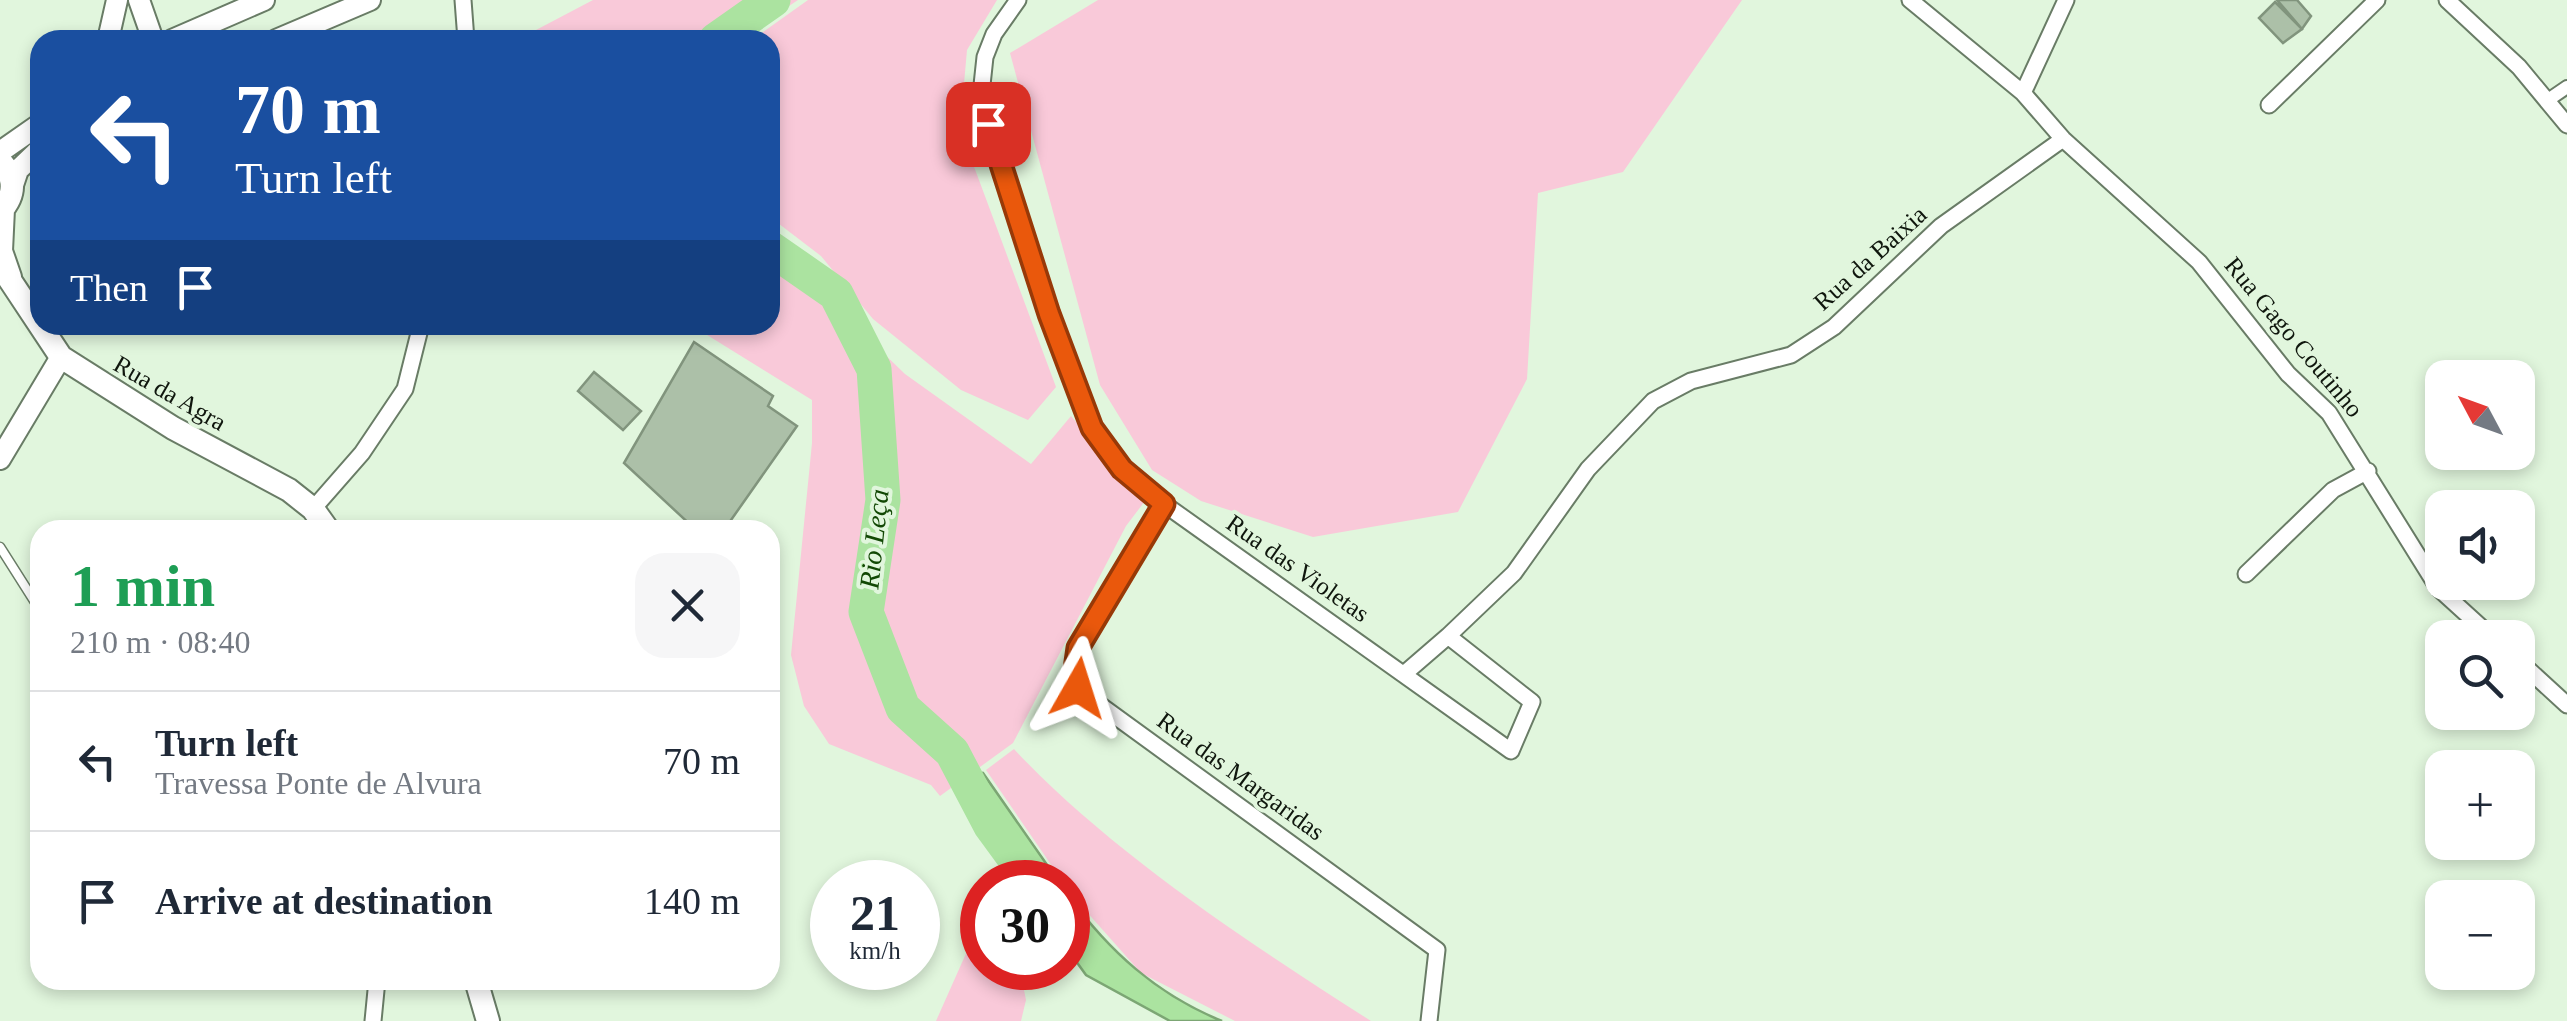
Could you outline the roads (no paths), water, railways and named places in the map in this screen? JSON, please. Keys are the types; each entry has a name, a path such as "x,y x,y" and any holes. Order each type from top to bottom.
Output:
{"main road":[{"path":"0,160 13,186 2,210"},
{"name":"Rua da Agra","path":"2,210 1,251 5,271 30,311"},
{"name":"Rua da Agra","path":"45,335 60,358 173,428 290,490 321,520"},
{"path":"479,990 488,1021"}],"street":[{"path":"139,0 150,30"},
{"path":"195,30 264,0"},
{"path":"300,30 370,0"},
{"path":"463,0 465,30"},
{"name":"Rua das Violetas","path":"1018,0 994,34 984,57 982,84 996,155 1092,428 1122,469 1164,504 1511,751 1532,702 1448,636"},
{"name":"Rua Gago Coutinho","path":"1910,0 2023,93 2063,140 2199,262 2288,374 2329,412 2438,588 2473,620"},
{"path":"2023,93 2066,0"},
{"path":"2269,105 2377,0"},
{"path":"2447,0 2548,100 2567,125"},
{"path":"2548,100 2567,87"},
{"path":"0,152 30,131"},
{"name":"Rua da Baixia","path":"1404,674 1514,573 1588,469 1653,401 1691,381 1791,355 1834,327 1941,226 2063,140"},
{"path":"13,186 18,170 30,158"},
{"path":"313,509 362,453 406,389 419,335"},
{"path":"0,458 60,358"},
{"path":"2246,574 2332,490 2368,471"},
{"name":"Rua das Margaridas","path":"1164,504 1078,648 1078,688 1437,950 1430,1021"},
{"path":"2535,676 2567,705"},
{"path":"372,1021 377,990"}],"lane":[{"path":"0,547 30,594"}],"waterway":[{"name":"Rio Leça","path":"730,30 773,0"},
{"name":"Rio Leça","path":"780,255 836,294 874,369 883,500 866,612 903,708 952,752 991,826 1016,860"}]}
